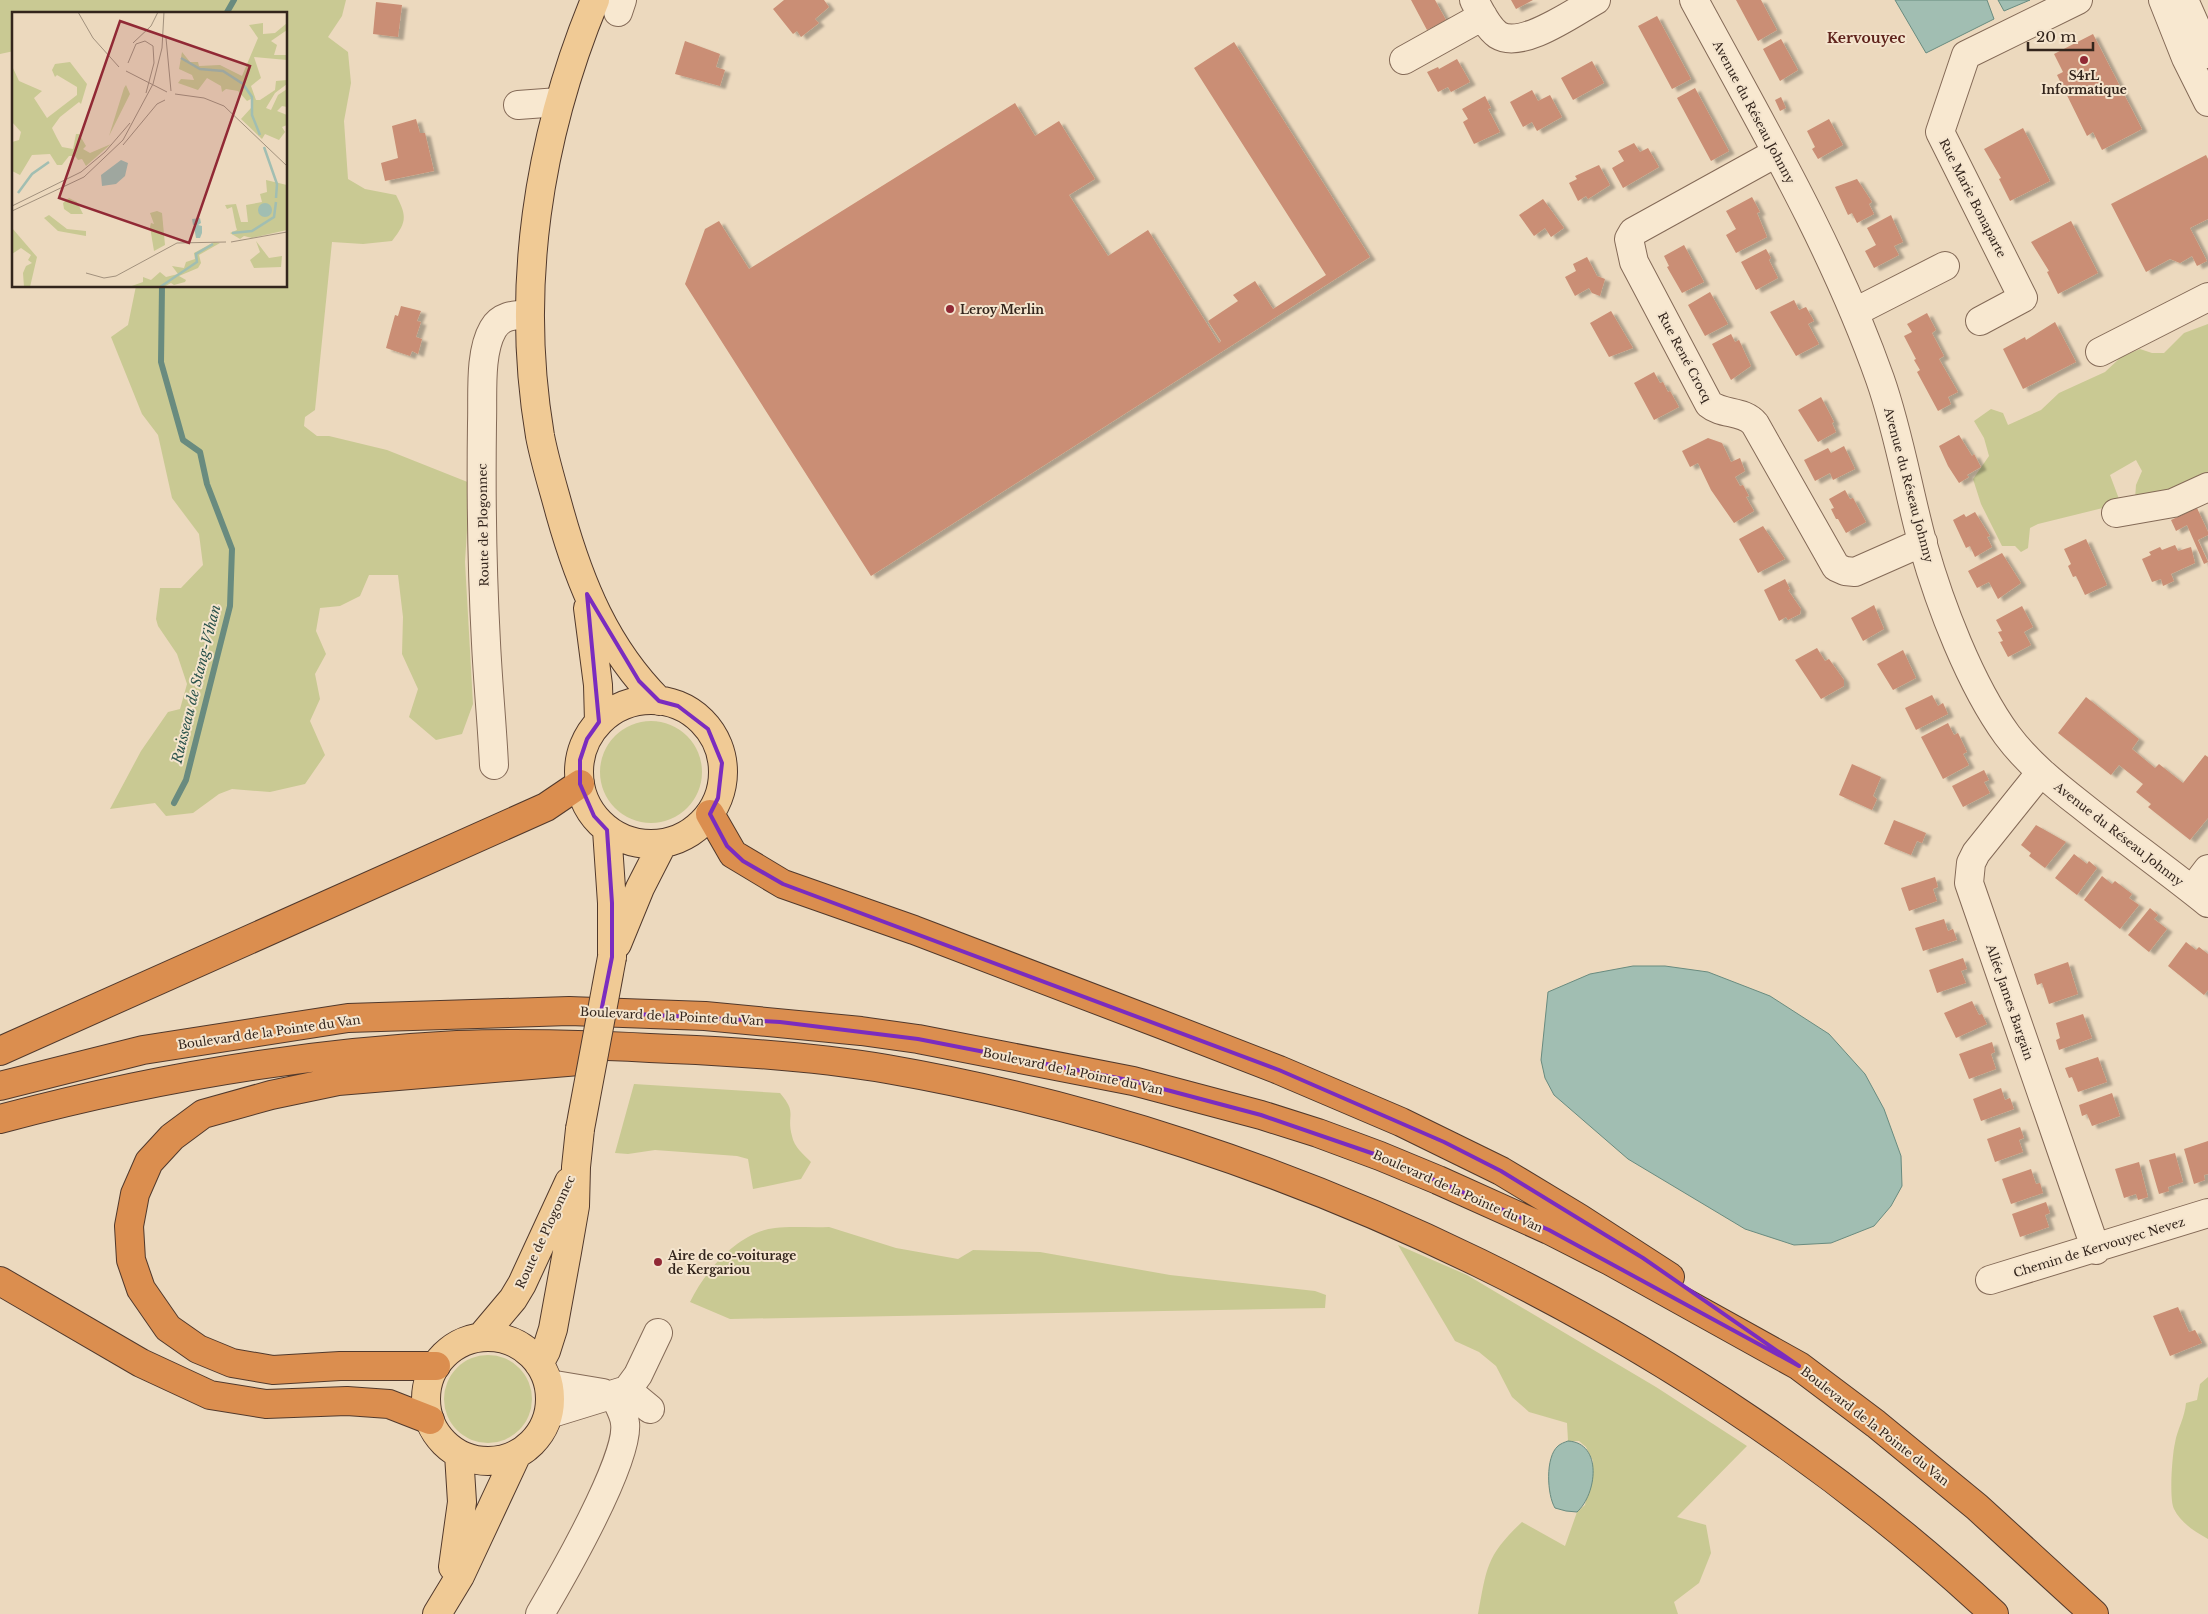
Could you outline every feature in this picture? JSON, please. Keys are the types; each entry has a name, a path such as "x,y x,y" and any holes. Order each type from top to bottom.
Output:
{"highway":[{"path":"0,1052 546,807 580,784"},
{"path":"710,814 733,854 784,884 914,930 1279,1070 1444,1142 1501,1171 1635,1252 1693,1295 1799,1366"},
{"name":"Boulevard de la Pointe du Van","path":"0,1086 143,1050 348,1018 512,1012 642,1013 780,1022 918,1039 1133,1081 1261,1115 1380,1156 1549,1230 1799,1366 1876,1424 1977,1507 2094,1614"},
{"path":"0,1119 111,1092 284,1061 364,1052 517,1044 581,1044 710,1050 822,1060 888,1069 1090,1114 1158,1136 1364,1210 1521,1284 1596,1323 1672,1368 1826,1473 1910,1538 1994,1614"},
{"path":"436,1366 340,1366 273,1370 232,1364 198,1349 168,1328 142,1289 131,1260 129,1226 135,1194 149,1162 172,1137 203,1114 244,1101 338,1081 710,1050"},
{"path":"0,1281 141,1363 210,1395 266,1404 347,1401 389,1404 430,1420"}],"main road":[{"path":"611,4 559,102 538,204 531,268 529,314 533,389 540,437 568,540 587,594 620,655 639,681 659,701"},
{"path":"587,594 598,685 599,722"},
{"path":"659,701 678,706 695,715 708,729 717,745 722,763 722,781 718,798 710,814 697,828 681,838 663,843 643,844 624,840 607,830 594,816 584,800 580,784 580,760 587,739 599,722 617,709 637,702 659,701"},
{"path":"576,1167 580,1129 612,957 612,903 607,830"},
{"path":"612,957 640,888 663,843"},
{"name":"Route de Plogonnec","path":"481,1338 513,1299 522,1284 576,1167"},
{"name":"Route de Plogonnec","path":"544,1374 546,1352 553,1328 575,1206 576,1167"},
{"path":"481,1338 497,1338 512,1342 526,1350 544,1374 549,1414 542,1430 531,1444 517,1454 502,1460 473,1459 459,1454 437,1434 430,1420 426,1402 428,1383 436,1366 448,1352 463,1342 481,1338"},
{"path":"440,1608 451,1577 460,1524 462,1502 459,1454"},
{"path":"440,1608 460,1576 517,1454"}],"street":[{"path":"1404,60 1478,8 1497,34 1516,40 1537,32 1596,0"},
{"name":"Avenue du Réseau Johnny","path":"1694,0 1776,153 1855,312 1891,414 1922,542 1944,607 1986,699 2011,740 2041,772 2126,841 2203,887"},
{"name":"Rue Marie Bonaparte","path":"1980,321 2023,298 1940,132 1966,55 2078,0"},
{"path":"2163,0 2186,58 2208,102"},
{"path":"2184,0 2208,54"},
{"path":"518,105 559,102"},
{"name":"Rue René Crocq","path":"1776,153 1633,232 1630,239 1634,262 1709,404 1721,411 1747,417 1755,424 1836,567 1845,571 1855,572 1922,542"},
{"path":"1855,312 1945,266"},
{"path":"2100,352 2208,298"},
{"name":"Route de Plogonnec","path":"494,765 485,636 480,494 486,349 493,328 500,320 508,316 529,314"},
{"path":"2116,513 2173,503 2208,486"},
{"name":"Allée James Bargain","path":"2041,772 1976,853 1971,863 1969,883 2096,1250"},
{"name":"Chemin de Kervouyec Nevez","path":"1990,1280 2096,1250 2208,1213"},
{"path":"549,1414 620,1392 638,1376 658,1333"},
{"path":"544,1374 620,1392 650,1409"},
{"path":"540,1614 587,1529 617,1461 626,1425 620,1392"}],"highlighted area":[{"path":"587,594 639,681 659,701 678,706 708,729 722,763 718,798 710,814 727,846 743,861 783,884 1279,1070 1444,1142 1501,1171 1643,1258 1799,1366 1549,1230 1380,1156 1261,1115 1133,1081 918,1039 780,1022 601,1012 612,957 612,903 607,830 594,816 580,784 580,760 587,739 599,722"}],"green space":[{"path":"0,0 346,0 342,16 328,37 348,52 351,83 344,121 348,179 365,189 396,195 404,214 404,219 401,229 392,241 363,244 332,242 315,410 305,417 304,426 317,436 329,436 387,450 470,483 465,562 473,704 462,734 436,740 409,717 418,689 402,654 403,617 398,575 369,575 360,596 340,606 320,608 316,631 326,654 315,674 320,699 310,721 325,755 305,784 270,792 232,789 219,794 193,813 166,816 155,803 110,809 141,751 168,712 180,709 187,684 177,654 158,626 156,619 160,588 181,588 203,565 199,534 172,498 158,435 142,414 111,337 128,325 136,288 288,288 288,12 12,12 12,51 0,54"},
{"path":"2208,324 2208,480 2135,499 2136,485 2142,471 2136,460 2110,475 2119,499 2115,505 2038,524 2030,528 2028,548 2021,552 2015,546 2002,546 1981,504 1973,479 1989,456 1984,438 1974,421 1991,409 2003,413 2008,425 2041,410 2059,393 2105,372 2121,357 2140,349 2152,353 2164,353 2184,333"},
{"path":"651,721 670,725 687,736 698,753 702,772 698,791 687,808 670,819 651,823 632,819 615,808 604,791 600,772 604,753 615,736 632,725"},
{"path":"634,1084 780,1093 789,1105 790,1129 793,1140 811,1162 801,1179 753,1189 748,1159 737,1156 655,1150 628,1154 615,1153"},
{"path":"829,1227 896,1248 958,1259 973,1250 1040,1252 1170,1275 1315,1291 1326,1295 1325,1308 730,1319 690,1302 704,1278 714,1266 724,1255 748,1237 761,1231 775,1228"},
{"path":"1398,1245 1467,1275 1656,1387 1747,1446 1677,1517 1706,1525 1711,1553 1699,1583 1674,1602 1678,1614 1478,1614 1486,1573 1490,1563 1501,1544 1522,1522 1565,1546 1577,1512 1585,1505 1593,1461 1586,1447 1579,1441 1568,1441 1567,1423 1529,1412 1512,1397 1496,1366 1479,1352 1455,1341"},
{"path":"488,1355 505,1358 513,1362 525,1374 529,1382 532,1399 529,1416 525,1424 513,1436 505,1440 488,1443 471,1440 463,1436 451,1424 447,1416 444,1399 447,1382 451,1374 463,1362 471,1358"},
{"path":"2208,1377 2208,1539 2188,1526 2177,1514 2172,1504 2171,1487 2174,1449 2186,1403 2197,1400 2200,1384"}],"shaded area":[{"path":"1895,0 1987,0 1994,19 1926,53"},
{"path":"1998,0 2030,0 2004,11"},
{"path":"1633,966 1665,966 1708,972 1770,996 1829,1034 1865,1074 1884,1109 1901,1156 1902,1186 1891,1206 1874,1226 1831,1243 1794,1245 1745,1229 1628,1159 1554,1095 1545,1078 1541,1060 1548,992 1590,974"},
{"path":"1568,1441 1579,1444 1587,1450 1592,1460 1592,1482 1589,1494 1577,1512 1555,1508 1550,1494 1549,1467 1551,1458 1559,1445"}],"building":[{"path":"784,0 824,0 829,7 815,19 819,23 801,37 797,31 793,34 773,9"},
{"path":"1411,0 1435,0 1446,20 1427,30"},
{"path":"1511,0 1533,0 1516,9"},
{"path":"1736,0 1761,0 1777,30 1758,41"},
{"path":"376,2 402,5 398,37 373,34"},
{"path":"1657,16 1691,79 1672,89 1638,26"},
{"path":"2093,34 2142,129 2102,150 2093,132 2087,136 2057,75 2063,72 2054,54"},
{"path":"1781,39 1798,70 1780,81 1763,49"},
{"path":"685,41 720,54 716,67 725,70 720,86 675,74"},
{"name":"Leroy Merlin","path":"1234,42 1370,257 871,576 685,284 705,229 719,221 749,269 1015,103 1035,136 1059,121 1095,179 1069,195 1108,256 1148,230 1219,343 1221,341 1208,321 1238,301 1233,295 1255,281 1273,309 1326,275 1194,68"},
{"path":"1457,59 1470,82 1451,92 1448,87 1438,92 1427,72 1438,67 1439,69"},
{"path":"1592,61 1604,83 1573,100 1561,78"},
{"path":"1695,88 1729,151 1711,161 1677,98"},
{"path":"1532,90 1538,101 1550,95 1562,117 1537,131 1532,122 1523,127 1510,102"},
{"path":"1485,96 1491,108 1488,109 1500,132 1474,144 1463,122 1468,119 1462,109"},
{"path":"1781,97 1786,108 1780,111 1775,100"},
{"path":"416,119 420,133 425,133 434,171 385,181 381,163 398,158 392,126"},
{"path":"1829,119 1843,145 1818,159 1812,149 1815,147 1807,131"},
{"path":"2023,128 2050,181 2010,201 1999,179 2001,178 1984,149"},
{"path":"1634,143 1640,152 1648,148 1659,167 1623,188 1612,168 1624,161 1618,151"},
{"path":"2206,155 2208,159 2208,219 2190,228 2207,261 2197,266 2192,256 2180,263 2170,259 2146,272 2111,204"},
{"path":"1599,165 1610,185 1588,199 1586,196 1578,201 1569,183 1577,179 1575,176"},
{"path":"1857,179 1872,202 1869,204 1874,214 1857,223 1852,213 1848,215 1835,187"},
{"path":"1752,197 1760,212 1757,213 1767,237 1736,253 1726,235 1736,229 1726,211"},
{"path":"1543,199 1564,228 1551,237 1545,228 1534,236 1519,215"},
{"path":"1891,215 1903,242 1894,246 1899,255 1874,268 1865,251 1876,245 1867,228"},
{"path":"2071,221 2098,273 2058,294 2047,272 2049,271 2031,242"},
{"path":"1684,245 1704,282 1682,293 1667,267 1669,266 1664,256"},
{"path":"1766,249 1778,278 1756,290 1741,262"},
{"path":"1587,257 1597,276 1605,279 1600,296 1592,293 1589,288 1575,296 1565,277 1576,271 1573,264"},
{"path":"1710,292 1728,324 1705,336 1688,305"},
{"path":"1794,300 1799,310 1806,307 1814,321 1808,324 1819,344 1796,356 1770,312"},
{"path":"401,306 421,311 417,321 421,322 416,337 422,339 418,354 412,351 410,356 386,348 395,315 398,316"},
{"path":"1611,311 1633,348 1609,357 1590,323"},
{"path":"1927,313 1936,330 1932,333 1944,356 1939,359 1958,392 1948,397 1951,404 1938,411 1917,372 1920,370 1904,336 1912,332 1907,324"},
{"path":"2055,322 2076,362 2023,389 2003,349 2025,337 2026,340"},
{"path":"1731,334 1735,342 1739,340 1751,366 1731,380 1712,344"},
{"path":"1654,372 1660,383 1663,382 1668,392 1670,391 1679,407 1654,420 1634,383"},
{"path":"1821,397 1834,422 1832,423 1836,432 1818,442 1798,410"},
{"path":"1959,435 1972,456 1974,454 1981,467 1967,475 1969,477 1959,483 1948,466 1939,446"},
{"path":"1708,438 1722,443 1731,462 1740,458 1745,471 1735,477 1740,486 1743,485 1749,496 1746,497 1754,511 1734,523 1711,490 1698,463 1690,467 1682,451"},
{"path":"1844,446 1855,469 1833,480 1830,473 1815,481 1804,460 1828,448 1831,453"},
{"path":"1845,490 1850,499 1853,498 1866,522 1846,533 1831,509 1834,508 1829,499"},
{"path":"2197,508 2208,532 2208,535 2198,540 2208,562 2204,564 2187,525 2176,531 2171,520"},
{"path":"1975,512 1990,536 1987,537 1992,547 1975,557 1970,546 1966,548 1953,520 1964,514 1966,517"},
{"path":"1763,526 1785,559 1758,573 1739,539"},
{"path":"2086,539 2107,585 2085,595 2076,576 2073,577 2068,566 2071,564 2064,549"},
{"path":"2175,545 2178,551 2191,547 2195,563 2171,574 2174,581 2163,586 2161,579 2152,582 2142,559 2151,555 2149,552 2160,547 2162,550"},
{"path":"2002,553 2021,583 1998,599 1989,582 1977,588 1968,571"},
{"path":"1785,579 1790,589 1788,590 1801,609 1800,614 1788,620 1786,617 1779,621 1764,590"},
{"path":"1874,605 1884,629 1863,641 1851,618"},
{"path":"2022,606 2033,627 2024,632 2031,645 2008,657 2000,642 2003,641 1998,632 2002,631 1996,620"},
{"path":"1817,648 1825,661 1829,659 1844,680 1844,686 1821,699 1795,660"},
{"path":"1903,650 1916,678 1893,690 1877,664"},
{"path":"1932,695 1938,706 1943,703 1948,714 1916,730 1905,708"},
{"path":"2086,697 2139,739 2132,749 2155,768 2159,764 2183,783 2205,755 2208,757 2208,818 2190,840 2148,807 2151,804 2136,792 2143,784 2119,765 2111,775 2058,733"},
{"path":"1948,723 1954,735 1958,733 1967,752 1963,754 1969,765 1943,779 1921,737"},
{"path":"1852,764 1881,777 1873,796 1877,799 1872,810 1839,795"},
{"path":"1984,770 1989,780 1984,782 1990,793 1963,807 1952,786"},
{"path":"1894,820 1926,833 1922,843 1917,841 1911,855 1884,844"},
{"path":"2036,825 2066,842 2045,868 2029,856 2031,853 2021,845"},
{"path":"2074,854 2087,864 2089,861 2097,868 2077,895 2055,878"},
{"path":"2102,876 2112,884 2115,881 2132,894 2129,898 2139,905 2120,929 2084,900"},
{"path":"1935,877 1938,887 1933,889 1937,901 1909,911 1901,888"},
{"path":"2150,908 2158,915 2154,919 2167,929 2149,952 2128,935"},
{"path":"1944,919 1948,931 1953,929 1957,940 1923,951 1915,928"},
{"path":"2186,942 2196,950 2199,947 2208,954 2208,990 2204,995 2168,966"},
{"path":"1963,958 1967,969 1961,971 1966,983 1937,993 1929,970"},
{"path":"2068,962 2078,994 2049,1004 2042,983 2037,985 2034,974"},
{"path":"1972,1001 1979,1015 1982,1014 1987,1024 1956,1038 1944,1013"},
{"path":"2083,1014 2092,1038 2059,1050 2056,1040 2060,1038 2056,1023"},
{"path":"1992,1042 1995,1052 1991,1054 1996,1069 1969,1079 1959,1054"},
{"path":"2098,1057 2107,1082 2078,1092 2072,1077 2069,1078 2065,1068"},
{"path":"2001,1088 2005,1100 2010,1098 2014,1109 1981,1121 1973,1099"},
{"path":"2112,1093 2120,1116 2092,1126 2087,1114 2082,1116 2079,1105"},
{"path":"2020,1127 2024,1138 2019,1140 2023,1152 1995,1162 1987,1139"},
{"path":"2208,1141 2208,1174 2204,1175 2205,1180 2194,1184 2184,1149"},
{"path":"2175,1153 2183,1182 2168,1187 2169,1191 2159,1194 2149,1160"},
{"path":"2139,1162 2148,1197 2138,1200 2136,1194 2124,1198 2115,1169"},
{"path":"2031,1169 2036,1184 2040,1183 2043,1193 2011,1204 2002,1179"},
{"path":"2046,1202 2050,1213 2045,1215 2049,1227 2020,1237 2012,1214"},
{"path":"2178,1307 2189,1332 2195,1330 2202,1343 2170,1356 2153,1316"}],"waterway":[{"name":"Ruisseau de Stang-Vihan","path":"227,12 234,0"},
{"name":"Ruisseau de Stang-Vihan","path":"162,288 161,362 183,440 200,452 207,484 232,549 230,606 186,780 174,803"}],"place":[{"name":"S4rL Informatique","path":"2084,60"},
{"name":"Leroy Merlin","path":"950,309"},
{"name":"Aire de co-voiturage de Kergariou","path":"658,1262"}],"district":[{"name":"Kervouyec","path":"1866,38"}]}
